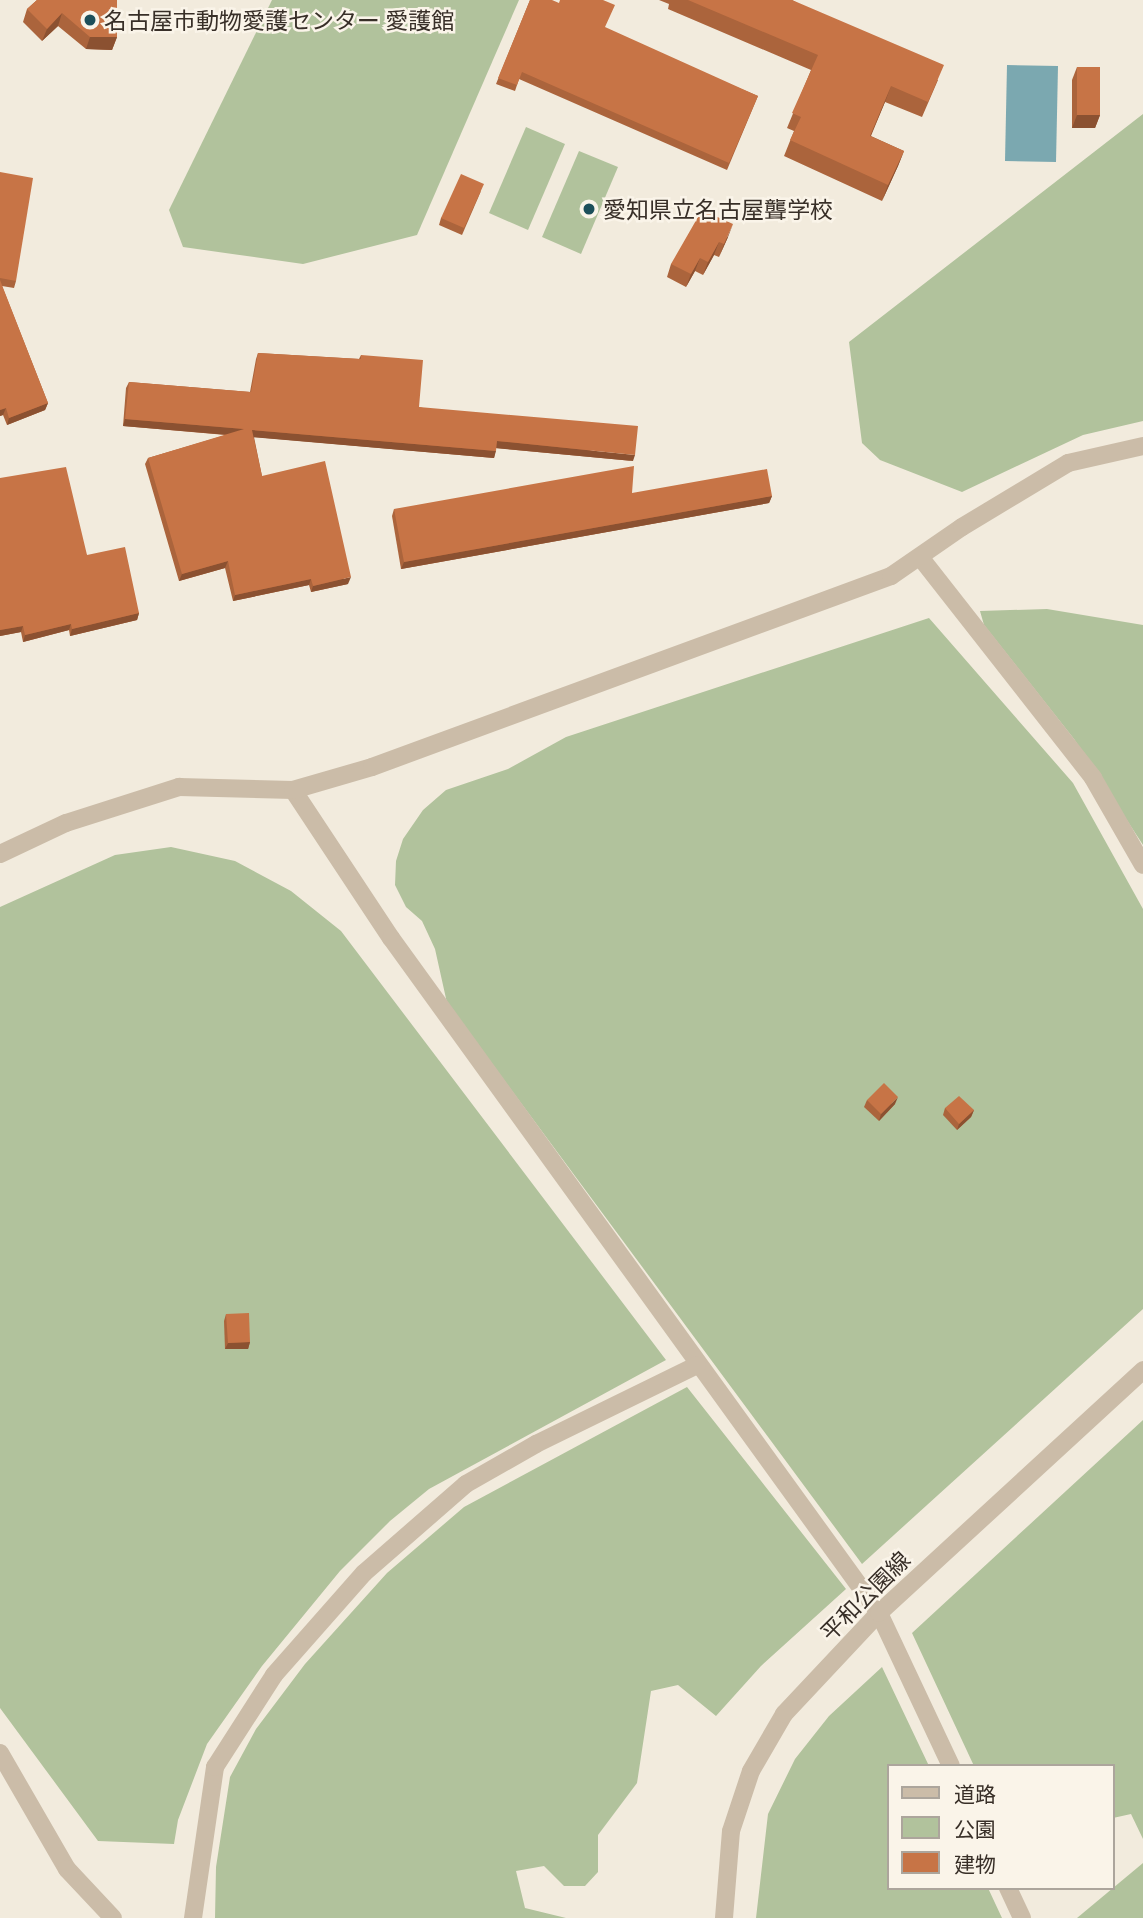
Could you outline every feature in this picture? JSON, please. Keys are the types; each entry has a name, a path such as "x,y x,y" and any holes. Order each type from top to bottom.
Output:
{"street":[{"path":"0,854 66,823 179,787 293,790 372,767 805,610 891,576 1068,463 1143,446"},
{"path":"920,557 1093,778 1143,865"},
{"path":"293,790 391,938 697,1365 879,1613 950,1764"},
{"path":"193,1918 215,1767 274,1675 364,1573 466,1484 536,1444 697,1365"},
{"name":"平和公園線","path":"724,1918 731,1831 751,1772 784,1714 879,1613 1143,1370"},
{"path":"0,1753 67,1869 113,1918"},
{"path":"1009,1890 1022,1918"}],"green space":[{"path":"272,0 519,0 417,235 303,264 183,247 169,210"},
{"path":"1143,114 1143,421 1083,435 962,492 880,460 862,443 849,342"},
{"path":"526,127 565,144 528,230 489,213"},
{"path":"579,151 618,167 581,254 542,237"},
{"path":"1047,609 1143,625 1143,845 1074,739 984,625 980,611"},
{"path":"929,618 1073,783 1143,909 1143,1309 862,1564 447,1003 435,949 422,921 406,907 395,885 396,861 403,839 423,810 446,790 508,769 566,737"},
{"path":"171,847 235,861 291,891 341,931 666,1360 429,1489 390,1521 340,1571 262,1666 207,1744 178,1820 174,1844 98,1841 0,1708 0,907 115,855"},
{"path":"687,1387 846,1589 761,1666 716,1716 678,1685 651,1691 637,1783 598,1835 598,1872 585,1886 564,1886 544,1866 516,1871 525,1908 566,1918 215,1918 216,1867 230,1777 256,1729 305,1664 387,1573 464,1507"},
{"path":"1143,1420 1143,1839 1131,1814 1115,1818 1115,1764 973,1764 912,1633"},
{"path":"882,1667 928,1764 888,1764 888,1890 989,1890 1002,1918 756,1918 768,1814 795,1759 829,1716"},
{"path":"1143,1863 1143,1918 1077,1918 1111,1890 1115,1890 1115,1886"}],"water":[{"path":"1007,65 1058,66 1056,162 1005,161"}],"building":[{"path":"37,0 117,0 117,37 90,37 62,13 47,29 27,9"},
{"path":"530,0 552,0 559,3 560,0 603,0 615,5 605,27 758,96 729,163 522,72 517,85 498,78"},
{"path":"688,0 792,0 944,65 928,102 891,86 870,136 904,151 888,185 790,140 801,117 792,113 818,55"},
{"path":"1077,67 1100,67 1100,115 1077,115"},
{"path":"0,172 33,178 16,281 0,278"},
{"path":"461,174 484,184 464,228 441,218"},
{"path":"702,210 733,224 724,244 719,242 708,262 700,258 691,274 671,264"},
{"path":"0,280 48,403 9,418 6,408 0,410"},
{"path":"258,353 361,359 361,355 423,360 419,407 638,426 635,455 497,441 496,451 252,430 262,476 325,461 351,577 313,586 311,579 235,595 228,561 182,574 148,458 244,429 125,419 129,382 251,392"},
{"path":"634,466 632,493 767,469 772,496 404,562 394,509"},
{"path":"66,467 87,555 125,547 139,613 72,629 71,624 25,635 23,626 0,630 0,478"},
{"path":"884,1083 898,1097 881,1114 867,1100"},
{"path":"959,1096 974,1110 959,1124 945,1108"},
{"path":"249,1313 250,1342 228,1343 226,1314"}],"place":[{"name":"名古屋市動物愛護センター 愛護館","path":"90,20"},
{"name":"愛知県立名古屋聾学校","path":"589,209"}]}
